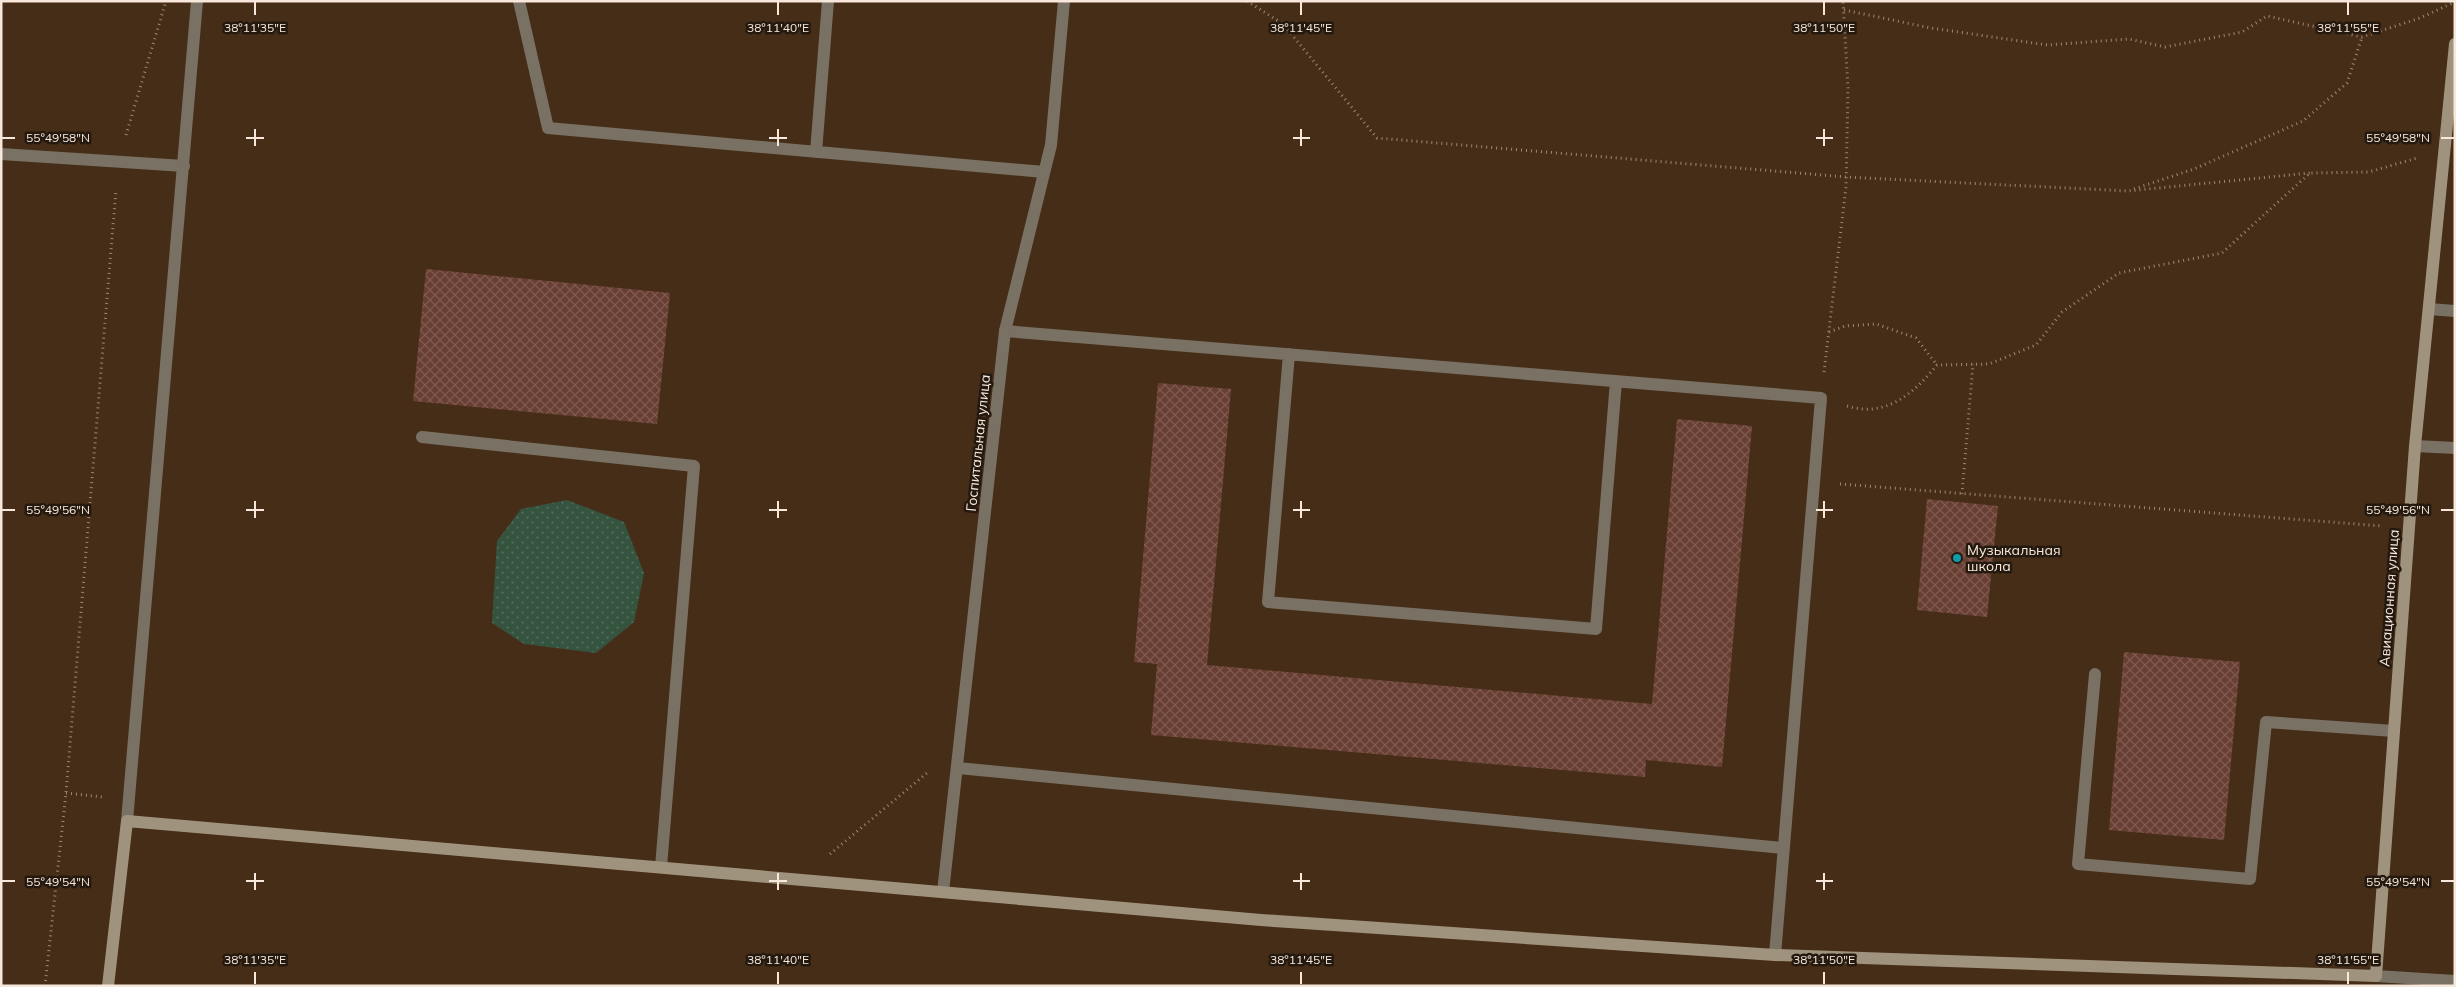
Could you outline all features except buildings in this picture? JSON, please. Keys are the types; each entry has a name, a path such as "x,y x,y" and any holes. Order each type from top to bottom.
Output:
{"street":[{"path":"108,986 127,821 197,1"},
{"path":"520,1 548,128 1044,172"},
{"path":"816,152 828,1"},
{"name":"Госпитальная улица","path":"943,892 961,746 1005,331 1051,145 1064,1"},
{"name":"Авиационная улица","path":"2375,981 2415,446 2455,44"},
{"path":"1,154 184,166"},
{"path":"2428,309 2455,312"},
{"path":"1005,331 1821,398 1812,482 1775,955"},
{"path":"1289,354 1268,602 1596,629 1616,381"},
{"path":"422,437 694,466 661,867"},
{"path":"2415,446 2455,448"},
{"path":"2095,674 2078,864 2250,879 2266,722 2394,731"},
{"path":"958,768 1783,848"},
{"path":"127,821 1271,921 1775,955 2375,981 2455,981"}],"path":[{"path":"45,986 66,793 118,161 166,1"},
{"path":"1248,1 1284,24 1376,138 1846,177 2128,191 2310,173 2369,172 2444,150"},
{"path":"1843,1 1848,88 1846,177 1821,398 1862,411 1897,403 1918,387 1937,365 1989,364 2036,345 2062,312 2119,273 2222,253 2310,173"},
{"path":"1844,10 1931,28 2047,44 2129,39 2165,46 2242,32 2267,16 2362,37 2420,18 2455,2"},
{"path":"2128,191 2194,169 2303,122 2347,83 2362,37"},
{"path":"1828,332 1845,326 1876,324 1916,338 1937,365"},
{"path":"1962,494 1973,364"},
{"path":"1812,482 2409,528"},
{"path":"826,858 961,746"}],"green space":[{"path":"567,500 624,522 644,573 634,622 596,653 524,644 492,623 497,541 521,509"}],"place":[{"name":"Музыкальная школа","path":"1957,558"}]}
